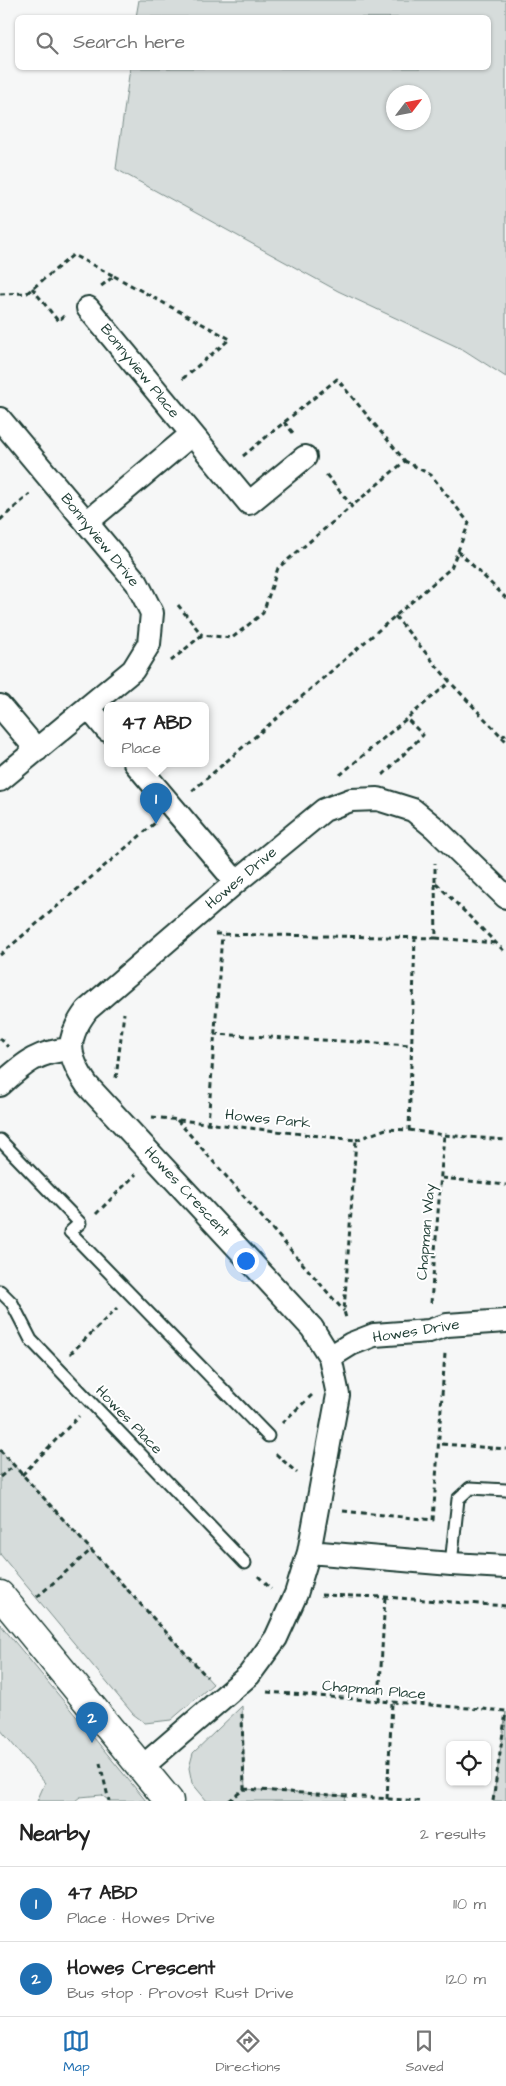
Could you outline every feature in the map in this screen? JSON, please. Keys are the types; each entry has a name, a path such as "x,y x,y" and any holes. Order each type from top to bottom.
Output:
{"street":[{"name":"Bonnyview Place","path":"85,304 249,503 308,454"},
{"name":"Bonnyview Drive","path":"0,419 137,583 152,613 149,644 133,670 0,780"},
{"path":"87,522 192,434"},
{"path":"0,706 37,750"},
{"path":"88,707 104,726"},
{"path":"138,767 236,882"},
{"name":"Howes Drive","path":"71,1048 75,1026 87,1010 236,882 324,810 352,800 378,799 413,810 435,828 506,897"},
{"path":"0,1085 23,1065 48,1051 71,1048"},
{"name":"Howes Crescent","path":"71,1048 74,1067 87,1085 312,1328 332,1365 338,1396 309,1552 296,1594 276,1638 249,1675 142,1767"},
{"name":"Howes Drive","path":"332,1365 351,1344 374,1335 506,1321"},
{"path":"309,1552 506,1567"},
{"path":"8,1605 170,1801"}],"lane":[{"path":"0,1140 80,1223 70,1232 268,1436"},
{"name":"Howes Place","path":"0,1292 12,1303 31,1340 245,1563"},
{"path":"451,1564 458,1499 470,1488 506,1490"}],"path":[{"path":"0,294 27,292 74,255 230,339 180,381"},
{"path":"32,288 58,321 85,304 114,276"},
{"path":"0,955 451,568 469,522 431,475 405,461 337,379 236,461"},
{"path":"284,422 352,506"},
{"path":"133,670 149,678 202,635 232,638 262,613 278,568 405,461"},
{"path":"0,520 50,478"},
{"path":"458,551 506,598"},
{"path":"395,616 450,682 506,741"},
{"path":"324,810 330,783 450,682"},
{"path":"378,799 379,779 423,735 407,719"},
{"path":"502,737 506,734"},
{"path":"436,938 435,882 506,953"},
{"path":"177,933 436,938 496,943"},
{"path":"208,1124 222,934"},
{"path":"409,1130 415,938"},
{"path":"112,1112 129,975"},
{"path":"214,1034 411,1045"},
{"name":"Howes Park","path":"112,1112 356,1140"},
{"path":"176,1120 344,1311"},
{"path":"351,1344 344,1311 356,1140 386,1129 506,1140"},
{"name":"Chapman Way","path":"318,1501 433,1520 444,1135"},
{"path":"80,1223 86,1224 154,1156"},
{"path":"442,1178 506,1185"},
{"path":"57,1367 131,1294"},
{"path":"318,1501 276,1454 268,1436 332,1365"},
{"path":"22,1474 92,1403"},
{"path":"442,1444 506,1449"},
{"path":"0,1450 91,1550 228,1694 242,1706 244,1789"},
{"path":"0,1477 14,1466"},
{"path":"8,1605 91,1550"},
{"path":"245,1563 279,1598 296,1594 385,1597 506,1606"},
{"path":"379,1702 385,1597"},
{"name":"Chapman Place","path":"249,1675 263,1692 506,1712"},
{"path":"387,1799 392,1703"},
{"path":"493,1801 506,1712"},
{"path":"229,1801 244,1789 419,1801"},
{"path":"345,1801 346,1796"}],"shaded area":[{"path":"139,0 506,0 506,377 464,350 338,291 116,169 130,70 491,70 491,15 136,15"},
{"path":"0,1450 213,1684 171,1720 145,1723 133,1714 0,1554"},
{"path":"0,1624 146,1801 109,1801 102,1795 80,1797 75,1801 37,1801 45,1783 0,1729"},
{"path":"242,1706 245,1789 346,1796 345,1801 207,1801 192,1783 189,1768 193,1753"},
{"path":"506,1712 506,1801 493,1801"}],"place":[{"name":"47 ABD","path":"156,824"},
{"name":"Howes Crescent","path":"92,1743"}]}
